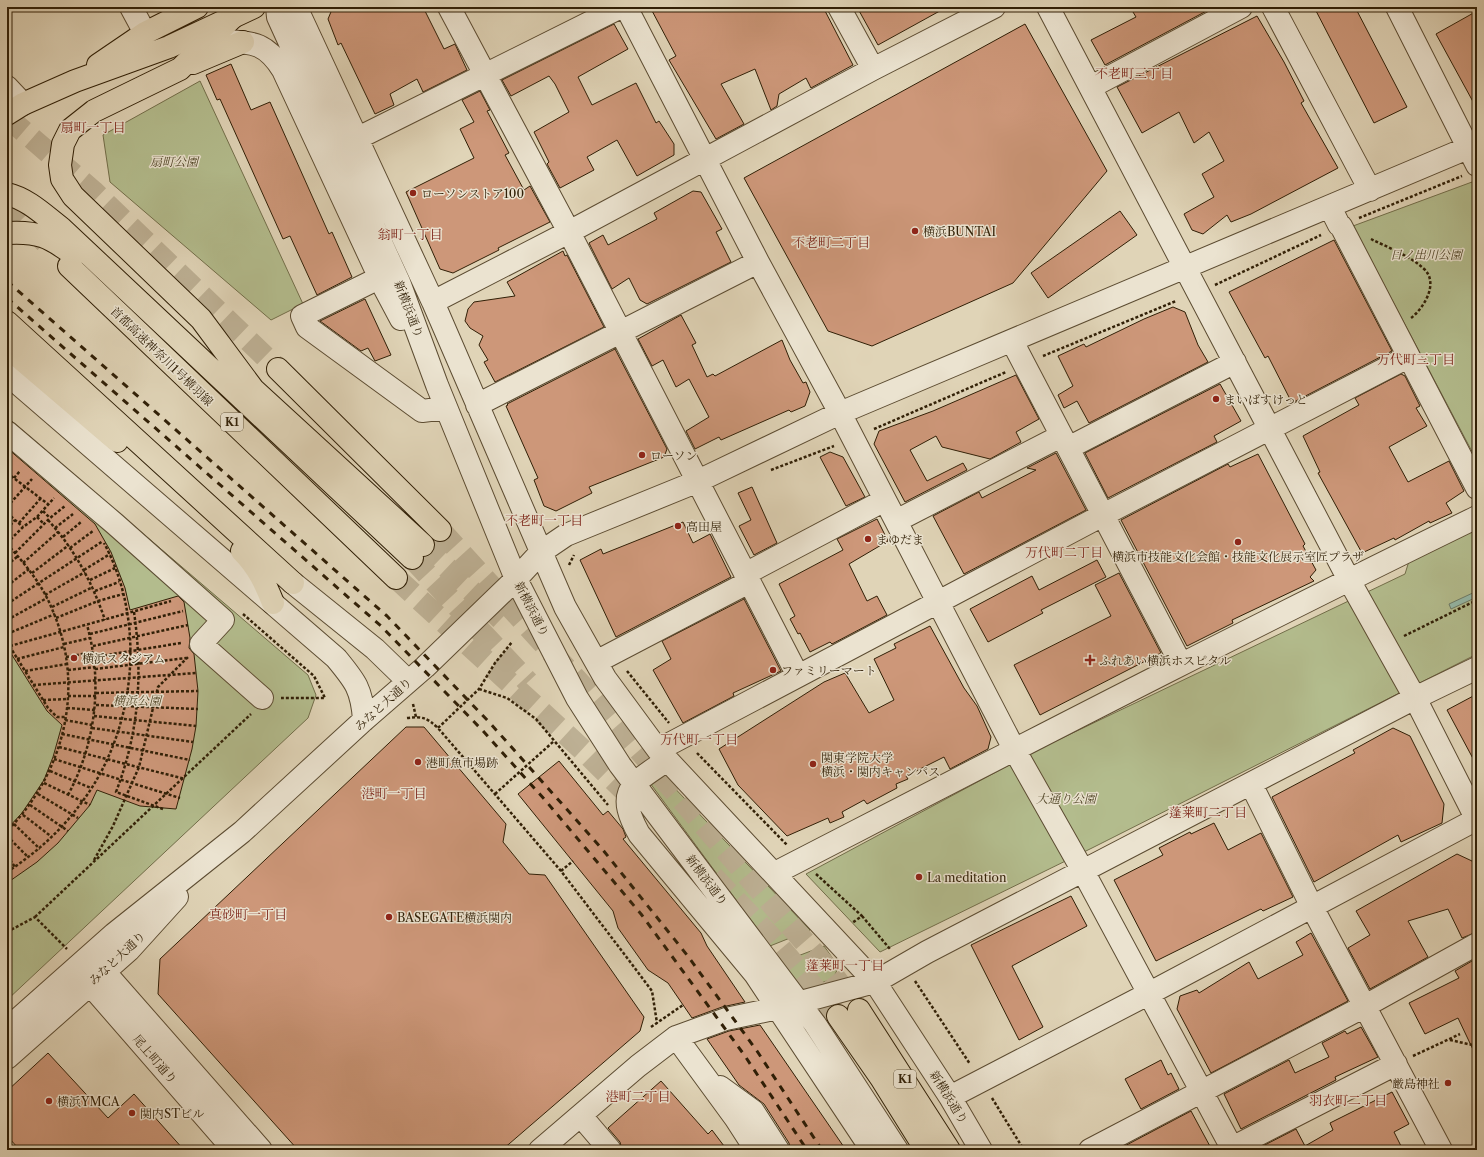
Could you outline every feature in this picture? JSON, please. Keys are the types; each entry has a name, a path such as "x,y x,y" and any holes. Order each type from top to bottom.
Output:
{"main road":[{"path":"75,81 144,32 197,7"},
{"path":"15,109 75,81 168,47 254,7"},
{"path":"180,69 232,18"},
{"path":"7,194 16,196 34,207 61,228 154,317 418,552 253,389 201,319 73,196 62,179 60,165 63,144 70,130 94,111 180,69 243,42"},
{"path":"7,233 29,232 56,242 154,317"},
{"name":"首都高速神奈川1号横羽線","path":"69,266 396,578"},
{"path":"7,322 293,583"},
{"path":"7,347 205,517 252,562 263,577 273,603"},
{"path":"278,369 440,530"},
{"path":"205,517 293,583"},
{"name":"K1","path":"859,1010 949,1150"},
{"name":"K1","path":"838,1016 881,1078 926,1150"}],"street":[{"path":"131,7 144,32"},
{"name":"新横浜通り","path":"277,7 278,17 399,282 446,408 516,579 577,698 620,765 634,783"},
{"name":"新横浜通り","path":"296,7 433,302 565,607 604,657 605,678 663,755 775,873 875,982 950,1097 981,1150"},
{"path":"449,7 569,232 696,482 798,676"},
{"path":"358,138 621,7"},
{"path":"626,7 758,262 840,413 1014,749 1084,871 1231,1149 1396,1064"},
{"path":"839,7 873,69"},
{"path":"433,302 569,232 873,69 994,7"},
{"path":"950,1097 1148,994 1477,819 1415,698 1348,580 1048,7"},
{"path":"1090,87 1241,7"},
{"path":"1273,7 1370,190"},
{"path":"1397,7 1474,152"},
{"path":"168,47 209,40 243,42 264,47 275,56 283,70 379,278 437,385"},
{"path":"7,87 15,109"},
{"name":"みなと大通り","path":"7,1029 77,957 242,832 408,681 516,579 541,552 566,535 696,482 840,413 1186,269 1370,190 1474,152"},
{"path":"1330,207 1477,488"},
{"path":"477,405 758,262"},
{"path":"379,278 302,316 307,327 422,411 446,408"},
{"path":"1012,342 1181,664"},
{"path":"897,1150 815,1024 789,1005 755,974 639,834 632,821 627,804 628,794 634,783 681,738 1103,515 1408,357"},
{"path":"896,521 1235,362"},
{"path":"7,374 336,658 353,678 360,692 364,720"},
{"path":"7,432 115,524 223,620 193,648 262,698"},
{"path":"604,657 885,500"},
{"path":"775,873 1181,664 1477,517"},
{"path":"293,583 375,649 408,681"},
{"path":"540,1150 643,1062 676,1037 726,1019 789,1005 875,982 904,964 1415,698 1477,668"},
{"path":"1251,784 1312,907 1440,1150"},
{"name":"みなと大通り","path":"7,1058 96,977 129,950 220,850"},
{"path":"1090,1150 1365,1006 1477,944"},
{"path":"77,957 96,977"},
{"name":"尾上町通り","path":"96,977 234,1150"},
{"name":"尾上町通り","path":"96,977 261,1150"},
{"path":"789,1005 872,1150"},
{"path":"676,1037 710,1082 756,1150"},
{"path":"710,1082 727,1091 753,1110 778,1150"},
{"path":"581,1116 610,1150"}],"path":[{"path":"1341,226 1363,235 1424,268 1431,283 1428,295 1419,312 1395,331"},
{"path":"769,471 834,446"},
{"path":"8,475 26,486 48,504"},
{"path":"7,508 34,476"},
{"path":"7,831 23,815 38,794 50,771 62,734 67,708 69,682 61,632 52,607 32,573 7,544 23,527 43,511 58,493"},
{"path":"18,523 41,498"},
{"path":"15,553 49,519 67,504"},
{"path":"43,511 78,558 95,591 105,620"},
{"path":"7,513 23,527"},
{"path":"56,528 73,513"},
{"path":"37,517 44,524"},
{"path":"63,537 86,518"},
{"path":"7,530 15,520"},
{"path":"7,872 40,849 83,802 100,774 118,731 129,678 130,637 128,613 110,554 95,529 32,573"},
{"path":"24,563 58,532"},
{"path":"7,604 103,541"},
{"path":"7,620 46,597 110,554"},
{"path":"572,571 569,565 575,554"},
{"path":"7,566 18,556"},
{"path":"90,580 115,568"},
{"path":"7,586 29,569"},
{"path":"95,591 119,582"},
{"path":"52,607 93,587"},
{"path":"56,618 98,601 123,594"},
{"path":"10,646 176,600"},
{"path":"1401,637 1477,600"},
{"path":"17,659 64,646 135,622 185,610"},
{"path":"134,612 139,650 140,677 133,734 126,764 116,792 163,809"},
{"path":"7,634 54,614"},
{"path":"93,646 188,624"},
{"path":"68,795 85,754 96,705 96,680 93,646 87,625"},
{"path":"7,642 43,700 57,717 133,734 193,742"},
{"path":"438,728 479,689 495,663 512,642"},
{"path":"94,657 139,650 193,648"},
{"path":"68,670 139,664 193,648"},
{"path":"93,863 113,826 139,767 158,687 193,648"},
{"path":"66,657 93,652"},
{"path":"604,657 801,860 862,916 904,964 981,1081 1024,1150"},
{"path":"24,671 67,664"},
{"path":"34,685 196,673"},
{"path":"479,689 507,698 536,719 610,808"},
{"path":"43,700 127,692 198,691"},
{"path":"7,932 35,917 250,715 262,698 325,698"},
{"path":"413,703 416,717"},
{"path":"96,705 198,709"},
{"path":"67,708 95,710"},
{"path":"94,716 196,726"},
{"path":"407,718 428,718 561,871 652,991 657,1023"},
{"path":"62,734 190,760"},
{"path":"495,794 554,741"},
{"path":"59,747 185,779"},
{"path":"54,759 180,798"},
{"path":"50,771 91,788"},
{"path":"44,783 90,805"},
{"path":"38,794 78,818"},
{"path":"30,805 68,830"},
{"path":"23,815 52,837"},
{"path":"14,824 40,849"},
{"path":"7,836 28,857"},
{"path":"7,856 15,867"},
{"path":"561,871 572,861"},
{"path":"852,922 862,916"},
{"path":"35,917 77,957"},
{"path":"651,1027 683,1005"},
{"path":"1396,1064 1460,1034"},
{"path":"1449,1040 1477,1046"}],"green space":[{"name":"扇町公園","path":"200,81 303,304 271,320 110,182 103,135"},
{"name":"日ノ出川公園","path":"1472,182 1477,191 1477,461 1353,226"},
{"name":"横浜公園","path":"7,417 308,675 316,695 308,718 7,1000"},
{"name":"大通り公園","path":"1477,529 1477,654 1092,848 880,952 806,874 1039,749 1405,574 1409,561"},
{"path":"660,776 665,778 810,930 770,946 650,783"},
{"path":"824,946 838,966 835,975 829,980 812,984 800,984 797,982 782,962"}],"shaded area":[{"path":"1477,591 1477,597 1451,609 1449,604"}],"building":[{"path":"333,7 423,7 444,49 455,44 467,70 423,92 417,79 390,94 394,105 375,114 341,43 338,45 328,19"},
{"path":"650,7 823,7 853,65 811,88 806,78 779,94 777,106 771,110 755,69 721,84 744,124 716,139 669,60 676,56"},
{"path":"857,7 947,7 878,45"},
{"path":"1130,7 1214,7 1105,65 1091,40 1136,17"},
{"path":"1314,7 1355,7 1407,107 1374,123"},
{"path":"1477,11 1477,109 1436,34"},
{"path":"1257,16 1284,62 1304,101 1301,103 1338,168 1251,214 1231,222 1227,215 1203,234 1192,230 1184,214 1214,197 1202,174 1224,161 1209,132 1194,143 1179,112 1142,133 1117,87"},
{"path":"614,24 628,49 578,77 592,105 636,83 656,123 659,121 674,144 674,155 637,176 617,140 587,157 594,170 560,188 547,164 549,162 534,132 569,112 555,84 549,76 511,96 502,80"},
{"name":"横浜BUNTAI","path":"1025,24 1107,171 1013,283 872,346 828,331 744,178"},
{"path":"231,64 251,110 270,102 329,234 332,232 352,277 317,295 290,236 283,239 220,99 217,100 206,75"},
{"path":"480,91 490,110 487,111 509,153 505,155 524,190 530,186 550,222 453,273 440,269 406,192 474,158 460,129 474,122 462,100"},
{"path":"693,191 701,192 722,229 716,232 731,262 647,304 640,300 629,278 612,289 589,243 603,235 608,245 657,219 654,213"},
{"path":"1120,211 1137,235 1048,298 1031,273"},
{"path":"1334,240 1392,351 1292,403 1268,356 1265,358 1229,292"},
{"path":"563,251 565,256 567,255 604,327 495,382 484,362 488,360 479,345 483,336 470,328 465,321 468,309 474,302 515,296 507,282"},
{"path":"365,299 391,355 375,361 368,348 361,351 320,321"},
{"path":"1173,307 1185,312 1198,345 1208,362 1089,423 1077,401 1064,408 1058,395 1073,386 1058,356 1084,344 1086,347 1144,319"},
{"path":"681,315 696,343 692,345 707,377 713,374 715,376 782,340 790,360 803,383 806,382 810,392 805,406 791,412 789,410 721,440 719,437 695,449 686,431 709,417 689,379 676,387 663,360 652,366 638,339"},
{"path":"615,349 667,449 664,457 589,487 592,493 556,511 544,506 534,480 538,478 506,406 508,405 507,404"},
{"path":"1401,374 1405,376 1420,406 1416,408 1427,426 1389,447 1408,482 1449,461 1464,491 1446,503 1452,513 1430,523 1429,521 1395,540 1394,538 1362,553 1318,473 1320,472 1303,436 1359,405 1355,398"},
{"path":"1016,375 1039,419 1016,432 1021,442 990,459 942,447 936,436 910,450 927,481 963,463 967,470 905,502 874,444 879,431 933,411"},
{"path":"1220,384 1241,421 1214,436 1217,442 1108,498 1085,453"},
{"name":"横浜スタジアム","path":"7,448 95,524 111,552 125,588 130,610 178,596 184,602 190,638 189,648 194,654 198,691 196,726 192,749 176,809 140,806 97,790 90,805 58,843 37,862 7,883 7,829 22,813 44,780 53,757 62,725 47,711 7,647"},
{"path":"830,452 843,457 865,497 846,506 820,457"},
{"path":"1056,453 1086,510 964,574 933,516 979,492 982,498 1036,470 1027,468"},
{"path":"1258,454 1305,544 1303,546 1316,570 1310,577 1314,581 1232,620 1233,623 1187,646 1121,520 1228,464 1230,467"},
{"path":"752,487 777,543 754,555 739,526 751,520 738,493"},
{"path":"877,519 888,541 849,564 867,601 877,596 887,615 832,644 830,642 810,652 800,633 798,634 790,619 795,616 779,584 843,550 837,539"},
{"path":"683,522 693,543 710,534 731,577 616,637 580,560 601,549 603,554"},
{"path":"1097,560 1106,577 1041,610 1043,613 988,642 970,609 1032,576 1039,590"},
{"path":"1119,573 1161,653 1040,715 1014,665 1111,616 1095,585"},
{"path":"744,599 781,671 733,693 734,696 683,723 653,670 671,659 662,641"},
{"name":"関東学院大学 横浜・関内キャンパス","path":"930,626 964,688 977,706 991,737 988,749 950,769 944,757 906,776 908,779 896,784 897,788 867,804 864,800 842,812 844,817 830,823 828,818 787,836 738,785 719,749 824,682 845,673 869,713 894,700 874,659 896,648 894,644"},
{"path":"1477,694 1477,766 1447,710"},
{"name":"BASEGATE横浜関内","path":"406,727 424,727 506,824 503,842 529,874 545,875 644,1017 640,1031 502,1150 298,1150 158,994 160,959"},
{"path":"1393,728 1410,736 1444,804 1442,823 1401,842 1398,835 1314,882 1272,797 1355,753 1353,750"},
{"path":"559,761 603,815 608,811 623,829 626,837 623,839 701,933 707,946 745,1002 722,1007 692,1018 668,983 648,970 618,928 613,911 518,794"},
{"path":"1214,823 1228,850 1261,833 1293,897 1263,911 1261,909 1156,961 1114,880 1163,855 1159,848 1190,832 1191,834"},
{"path":"1457,854 1472,861 1477,870 1477,932 1462,938 1448,909 1408,921 1428,957 1370,989 1348,948 1370,935 1356,911"},
{"path":"1071,896 1087,926 1012,966 1043,1027 1019,1040 971,945"},
{"path":"1311,933 1348,1001 1211,1073 1177,1009 1180,996 1197,990 1199,993 1249,962 1258,979 1303,955 1296,942"},
{"path":"1477,958 1477,1058 1458,1018 1425,1034 1409,1003 1459,978 1455,971"},
{"path":"760,1025 846,1150 790,1150 789,1143 764,1104 739,1085 707,1039 729,1031"},
{"path":"1361,1027 1378,1057 1335,1077 1336,1080 1241,1129 1224,1094 1289,1060 1295,1073 1329,1057 1322,1043 1345,1031 1347,1034"},
{"name":"横浜YMCA","path":"48,1053 108,1118 134,1094 184,1150 20,1150 7,1136 7,1091"},
{"path":"1161,1060 1168,1075 1171,1073 1179,1089 1141,1109 1125,1079"},
{"path":"661,1081 708,1134 712,1130 727,1150 622,1150 620,1142 608,1128"},
{"path":"1392,1092 1409,1124 1394,1132 1403,1150 1255,1150 1296,1129 1305,1146 1333,1130 1330,1123"},
{"path":"1191,1111 1212,1150 1117,1150"}],"tunnel":[{"path":"7,117 93,191 278,369"},
{"path":"7,203 47,244"},
{"path":"440,530 607,713 828,969 856,1005"},
{"path":"423,545 501,619"},
{"path":"412,558 528,682"},
{"path":"396,578 585,752 641,807"},
{"path":"713,877 770,936 838,1016"}],"railway":[{"path":"7,281 387,616 490,723 603,850 687,955 757,1051 822,1150"},
{"path":"7,298 381,626 483,731 545,800 641,914 745,1056 807,1150"}],"place":[{"name":"ローソンストア100","path":"413,193"},
{"name":"横浜BUNTAI","path":"915,231"},
{"name":"まいばすけっと","path":"1216,399"},
{"name":"ローソン","path":"642,455"},
{"name":"高田屋","path":"678,526"},
{"name":"まゆだま","path":"868,539"},
{"name":"横浜市技能文化会館・技能文化展示室匠プラザ","path":"1238,542"},
{"name":"横浜スタジアム","path":"74,658"},
{"name":"ふれあい横浜ホスピタル","path":"1090,660"},
{"name":"ファミリーマート","path":"773,670"},
{"name":"港町魚市場跡","path":"418,762"},
{"name":"関東学院大学 横浜・関内キャンパス","path":"813,764"},
{"name":"La meditation","path":"919,877"},
{"name":"BASEGATE横浜関内","path":"389,917"},
{"name":"厳島神社","path":"1448,1083"},
{"name":"横浜YMCA","path":"49,1101"},
{"name":"関内STビル","path":"132,1113"}],"district":[{"name":"不老町三丁目","path":"1134,73"},
{"name":"扇町一丁目","path":"93,127"},
{"name":"翁町一丁目","path":"410,234"},
{"name":"不老町二丁目","path":"831,242"},
{"name":"万代町三丁目","path":"1416,359"},
{"name":"不老町一丁目","path":"544,520"},
{"name":"万代町二丁目","path":"1064,552"},
{"name":"万代町一丁目","path":"699,739"},
{"name":"港町一丁目","path":"394,793"},
{"name":"蓬莱町二丁目","path":"1208,812"},
{"name":"真砂町一丁目","path":"248,914"},
{"name":"蓬莱町一丁目","path":"845,965"},
{"name":"港町二丁目","path":"638,1096"},
{"name":"羽衣町二丁目","path":"1348,1100"}]}
